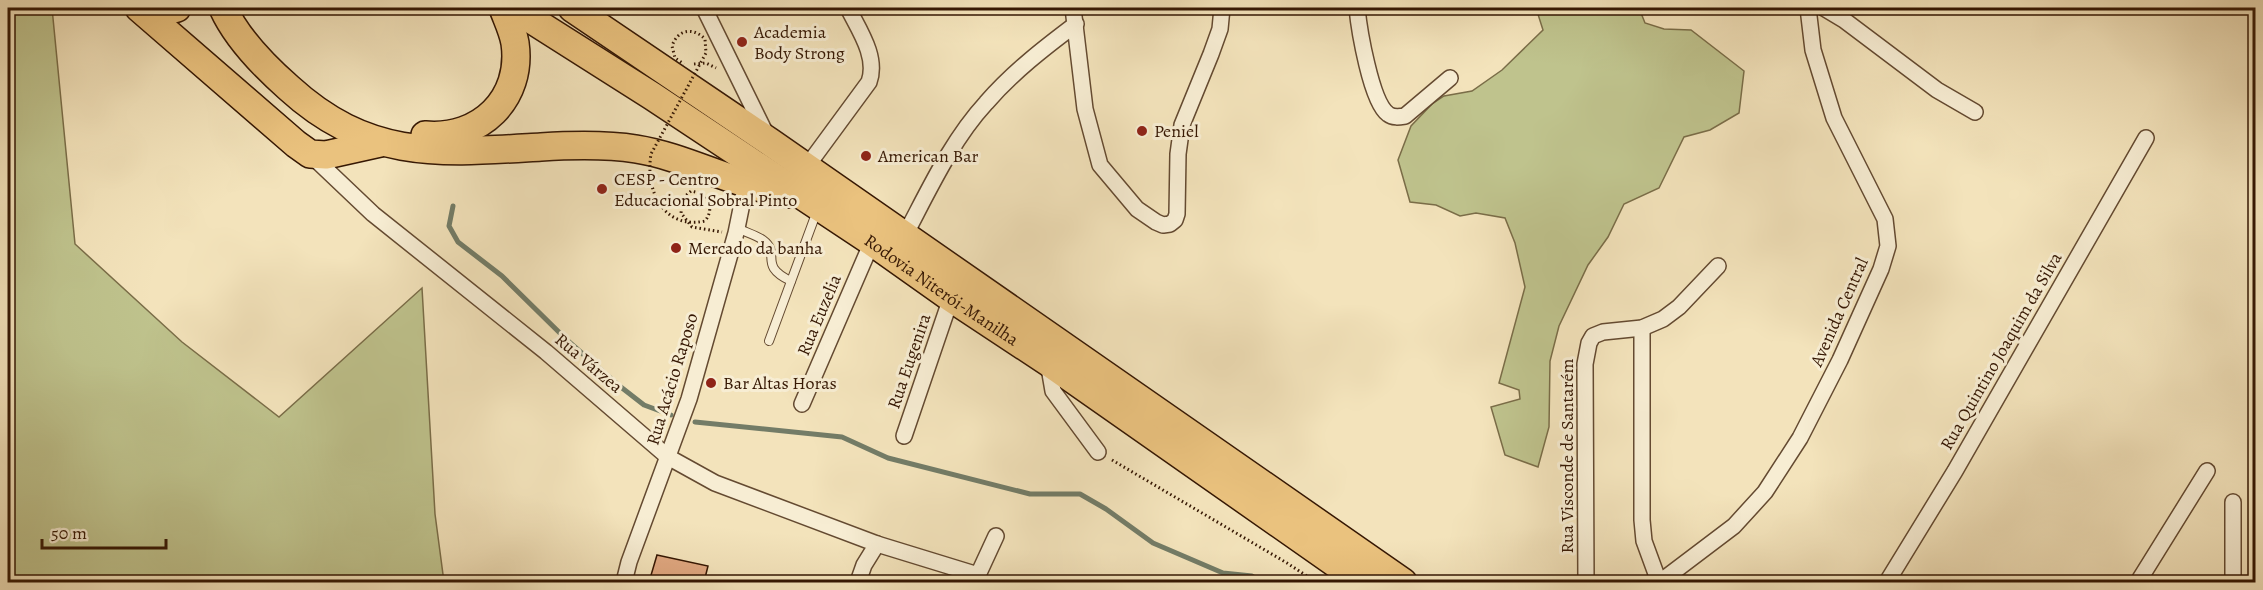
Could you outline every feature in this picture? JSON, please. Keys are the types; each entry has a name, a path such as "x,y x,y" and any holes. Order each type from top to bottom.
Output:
{"highway":[{"path":"144,12 177,8"},
{"path":"223,8 243,40 268,70 299,98 328,118 380,143 429,151 478,151 587,145 637,149 689,163 746,184 812,202"},
{"path":"241,8 260,37 278,58 309,88 339,112 363,125 386,131 439,136 460,133 479,124 495,112 506,98 513,80 515,42 503,8"},
{"name":"Rodovia Niterói-Manilha","path":"513,8 652,96 872,242 1362,582"},
{"name":"Rodovia Niterói-Manilha","path":"572,8 770,142 805,169 1403,582"},
{"path":"144,12 296,144 310,153 326,155 380,143"}],"street":[{"path":"704,8 770,142"},
{"path":"805,169 869,82 873,72 872,61 848,8"},
{"path":"1073,8 1085,109 1100,165 1137,209 1163,225 1170,224 1175,220 1177,214 1178,154 1182,126 1220,29 1222,8"},
{"path":"1357,8 1364,52 1375,94 1381,107 1389,115 1406,116 1450,78"},
{"name":"Avenida Central","path":"1660,582 1734,526 1765,492 1800,438 1840,360 1881,269 1888,246 1885,219 1834,118 1813,50 1808,8"},
{"path":"1824,8 1844,20 1937,90 1975,112"},
{"path":"904,237 945,160 984,104 1032,57 1076,24"},
{"name":"Rua Quintino Joaquim da Silva","path":"1887,582 1955,471 2146,138"},
{"name":"Rua Várzea","path":"310,153 373,214 555,359 668,457 715,483 977,579 996,536"},
{"name":"Rua Acácio Raposo","path":"624,582 629,562 689,399 736,231 746,184"},
{"name":"Rua Euzelia","path":"802,404 872,242"},
{"name":"Rua Visconde de Santarém","path":"1586,582 1586,364 1588,343 1593,336 1603,332 1642,328 1663,319 1679,307 1718,266"},
{"name":"Rua Eugenira","path":"904,436 951,298"},
{"path":"1642,328 1642,520 1644,541 1660,582"},
{"path":"1048,362 1053,391 1098,452"},
{"path":"2138,582 2207,471"},
{"path":"2232,502 2233,582"},
{"path":"858,582 864,565 878,544"}],"lane":[{"path":"770,341 791,281 812,202"},
{"path":"736,231 765,241 771,252 771,267 777,274 791,281"}],"path":[{"path":"736,231 692,228 681,213 683,198 691,191 704,194 710,206 710,213 705,221 694,223 683,222 670,215 658,204 652,190 649,166 651,154 706,53 705,39 694,31 679,34 672,46 675,58 684,64 706,63 739,79"},
{"path":"1098,452 1316,582"}],"green space":[{"path":"8,8 52,8 75,244 182,342 279,417 422,288 435,514 444,582 8,582"},
{"path":"1536,8 1639,8 1645,23 1664,29 1691,30 1744,71 1739,113 1710,130 1684,137 1659,188 1624,204 1608,237 1588,265 1559,326 1550,361 1549,427 1538,467 1505,455 1491,407 1520,399 1519,390 1499,383 1525,287 1515,243 1505,218 1476,213 1460,216 1436,205 1410,202 1398,160 1411,126 1432,104 1444,96 1472,91 1502,70 1543,30"}],"building":[{"path":"657,555 708,566 704,582 649,582"}],"waterway":[{"path":"453,206 449,226 458,242 502,276 568,341 617,384 644,405 671,415"},
{"path":"695,422 842,437 888,458 1030,494 1080,494 1106,509 1153,543 1223,573 1252,576 1261,582"}],"place":[{"name":"Academia Body Strong","path":"742,42"},
{"name":"Peniel","path":"1142,131"},
{"name":"American Bar","path":"866,156"},
{"name":"CESP - Centro Educacional Sobral Pinto","path":"602,189"},
{"name":"Mercado da banha","path":"676,248"},
{"name":"Bar Altas Horas","path":"711,383"}]}
